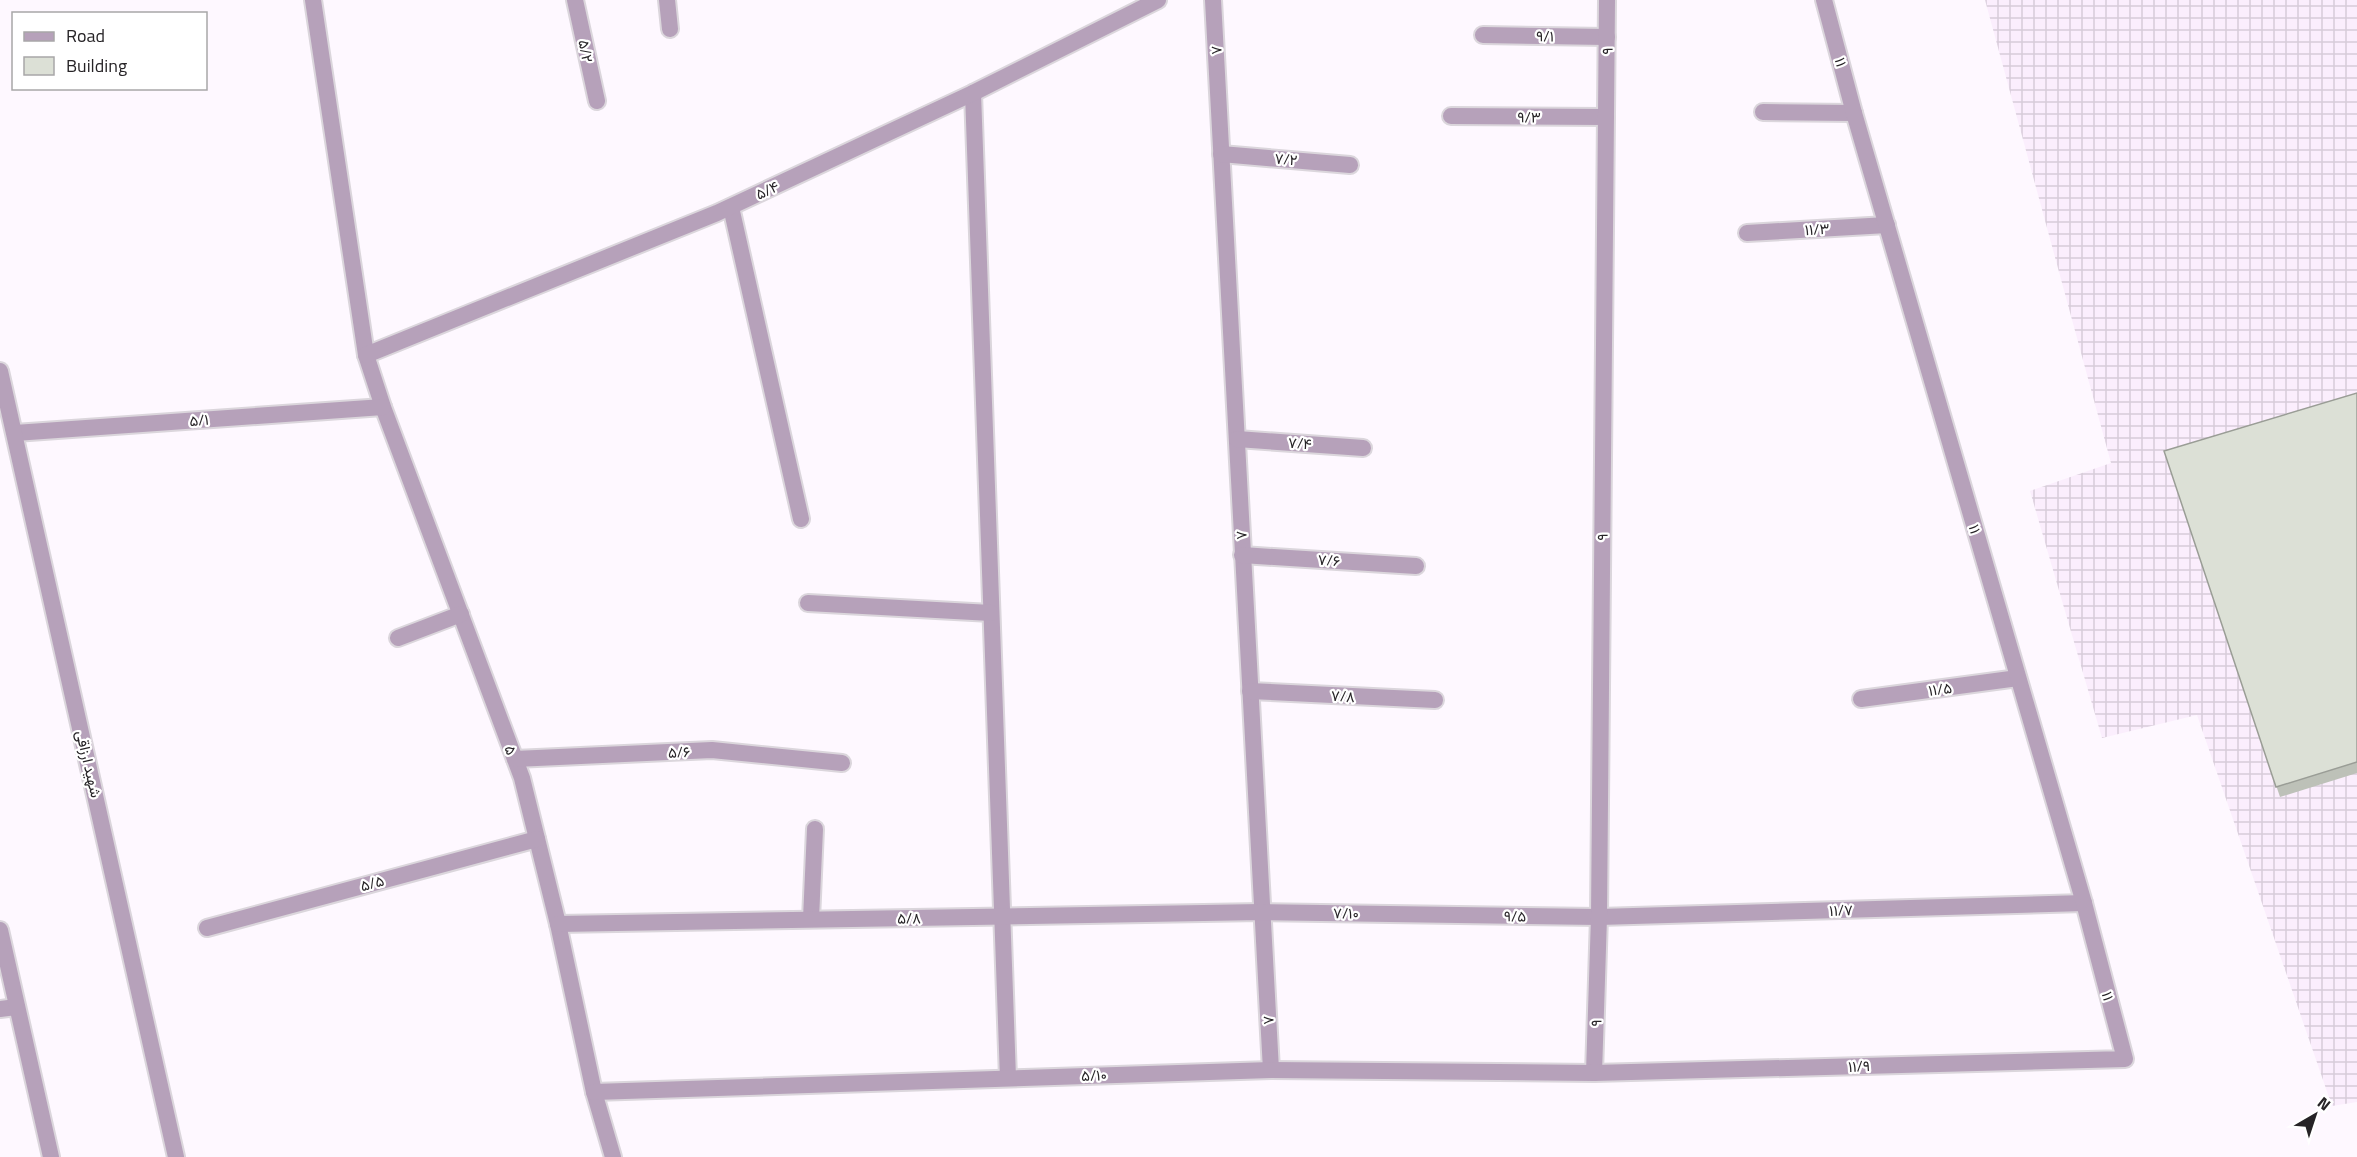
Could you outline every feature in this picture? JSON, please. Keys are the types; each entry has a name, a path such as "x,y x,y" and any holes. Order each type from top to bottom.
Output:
{"street":[{"name":"۵","path":"313,0 366,355 383,407 522,778 558,924 594,1092 613,1157"},
{"name":"۵/۲","path":"574,0 597,101"},
{"path":"667,0 670,29"},
{"name":"۵/۴","path":"366,355 731,207 973,93 1158,0"},
{"name":"۷","path":"1214,0 1271,1070"},
{"name":"۹","path":"1594,1073 1599,917 1607,0"},
{"name":"۱۱","path":"1824,0 1854,113 2084,903 2125,1059"},
{"name":"۹/۱","path":"1483,35 1607,37"},
{"path":"973,93 1008,1078"},
{"path":"1763,112 1854,113"},
{"name":"۹/۳","path":"1451,116 1606,117"},
{"name":"۷/۲","path":"1221,153 1350,165"},
{"path":"731,207 801,519"},
{"name":"۱۱/۳","path":"1747,233 1887,225"},
{"name":"شهید ارزاقی","path":"0,372 176,1157"},
{"name":"۵/۱","path":"15,433 383,407"},
{"name":"۷/۴","path":"1237,439 1363,448"},
{"name":"۷/۶","path":"1242,555 1416,566"},
{"path":"808,603 991,613"},
{"path":"398,638 461,614"},
{"name":"۱۱/۵","path":"1861,699 2018,678"},
{"name":"۷/۸","path":"1250,691 1436,700"},
{"name":"۵/۶","path":"515,759 712,750 843,763"},
{"path":"811,919 815,830"},
{"name":"۵/۵","path":"207,928 537,839"},
{"name":"۱۱/۷","path":"1599,917 2084,903"},
{"name":"۵/۸","path":"558,924 1261,912"},
{"name":"۷/۱۰","path":"1261,912 1430,915"},
{"name":"۹/۵","path":"1430,915 1599,917"},
{"path":"0,930 8,1008 51,1157"},
{"name":"۱۱/۹","path":"1594,1073 2125,1059"},
{"name":"۵/۱۰","path":"594,1092 1271,1070 1594,1073"}],"shaded area":[{"path":"1985,0 2357,0 2357,1102 2332,1106 2197,715 2102,738 2030,491 2111,463"}],"building":[{"path":"2357,393 2357,762 2276,787 2164,451"}]}
